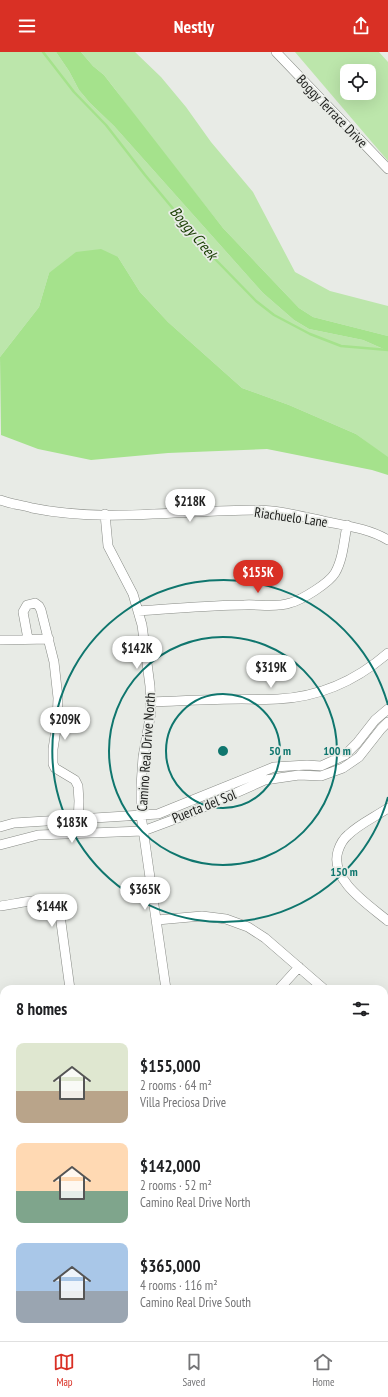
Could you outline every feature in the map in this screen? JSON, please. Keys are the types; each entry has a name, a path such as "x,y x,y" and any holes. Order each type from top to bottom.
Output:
{"street":[{"name":"Boggy Terrace Drive","path":"276,52 388,169"},
{"name":"Riachuelo Lane","path":"0,500 51,511 81,515 257,510 283,513 362,529 388,540"},
{"name":"Camino Real Drive North","path":"104,514 108,546 133,594 143,632 150,686 151,712 143,757 141,816 165,985"},
{"path":"138,611 245,605 278,605 290,603 305,597 334,574 340,560 346,526"},
{"path":"28,639 23,612 27,605 35,603 42,610 54,662 58,698 53,764 55,768 75,780 78,786 79,801 77,833"},
{"path":"0,640 49,639"},
{"path":"150,702 278,699 307,696 330,689 354,678 375,665 388,653"},
{"name":"Puerta del Sol","path":"0,827 14,823 158,814 274,767 306,765 321,766 345,755 357,743 375,720 388,709"},
{"name":"Puerta del Sol","path":"0,845 38,835 142,830 186,815 266,780 299,776 321,776 343,768 359,757 381,728 388,722"},
{"path":"388,808 351,832 344,839 337,854 337,864 340,875 348,886 388,921"},
{"path":"0,906 45,901 50,902 57,909 61,918 69,985"},
{"path":"157,920 202,916 226,919 248,927 265,938 319,985"},
{"path":"283,985 299,967"}],"shaded area":[{"path":"0,52 56,52 69,71 79,90 90,103 114,126 263,293 294,320 309,329 363,340 388,351 388,458 356,434 289,405 242,388 168,322 140,292 118,257 49,273 39,307 0,357"},
{"path":"56,52 81,52 93,66 104,75 223,228 299,308 313,317 388,336 388,351 363,340 309,329 294,320 263,293 114,126 90,103 79,90 69,71"},
{"path":"81,52 135,52 161,77 186,107 211,142 253,192 295,272 330,291 388,306 388,336 313,317 299,308 223,228 104,75 93,66"},
{"path":"295,52 379,52 388,62 388,161"},
{"path":"101,249 118,257 140,292 168,322 242,388 289,405 356,434 388,457 388,475 372,470 267,449 168,453 91,460 38,449 1,435 0,357 39,307 49,273 76,252"}],"waterway":[{"name":"Boggy Creek","path":"43,52 74,92 106,125 145,175 215,259 256,301 274,315 310,334 341,346 388,350"}]}
